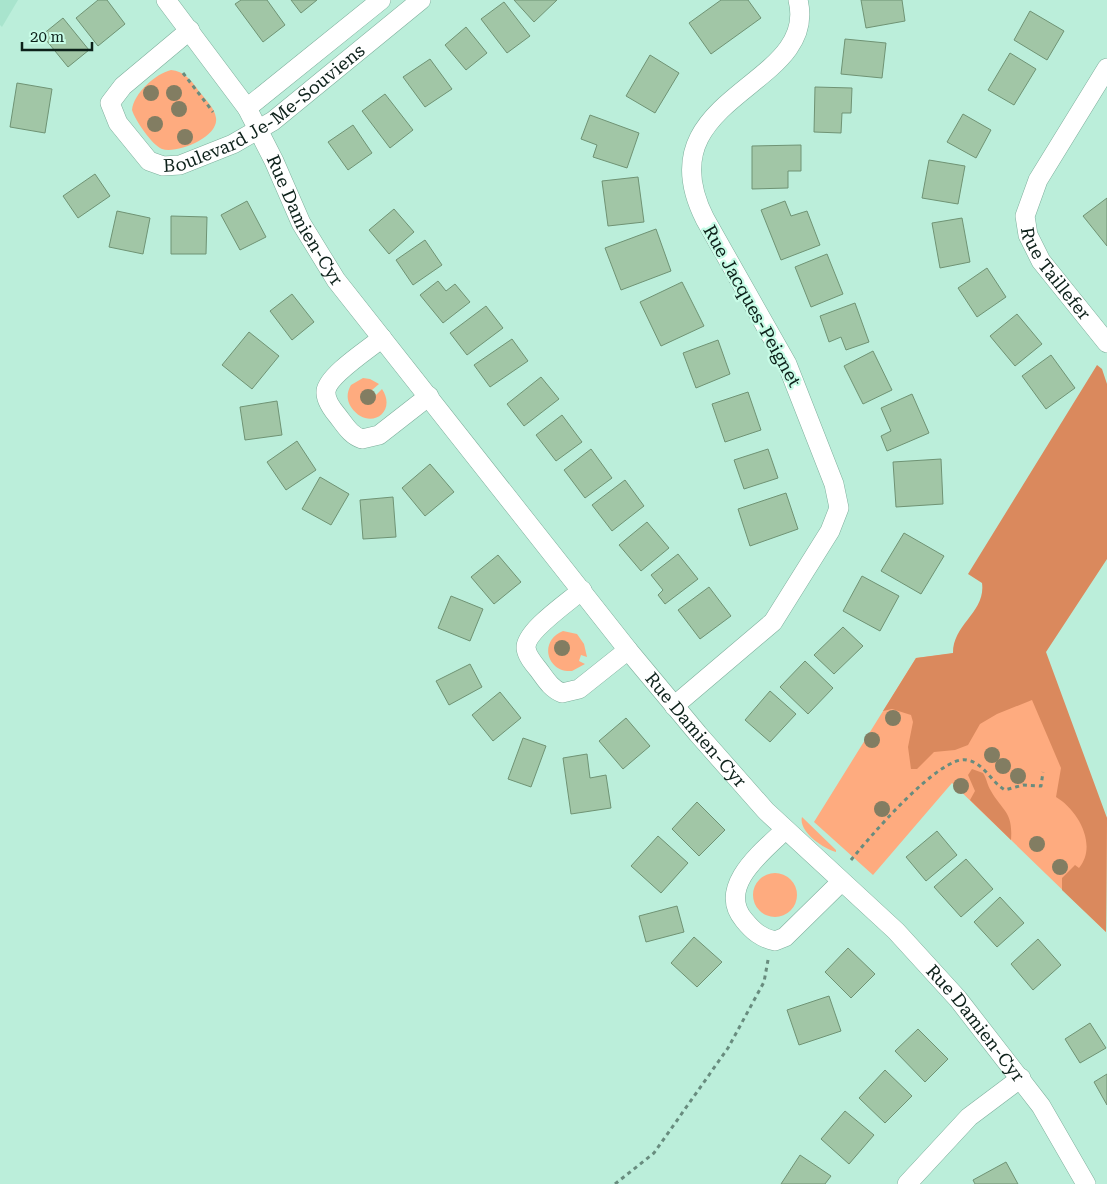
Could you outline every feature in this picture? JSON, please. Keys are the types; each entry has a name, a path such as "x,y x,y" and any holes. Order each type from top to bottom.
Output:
{"street":[{"name":"Rue Damien-Cyr","path":"166,0 247,108 294,209 315,248 336,280 628,650 748,793 928,964 1021,1078 1041,1106 1086,1184"},
{"name":"Boulevard Je-Me-Souviens","path":"247,108 381,0"},
{"name":"Boulevard Je-Me-Souviens","path":"190,30 116,93 110,103 118,123 149,161 163,166 180,165 192,161 258,131 287,111 421,0"},
{"name":"Rue Jacques-Peignet","path":"674,706 773,622 830,532 839,508 834,484 793,378 702,214 695,197 690,176 692,155 705,127 722,109 774,63 793,42 799,24 798,0"},
{"name":"Rue Taillefer","path":"1107,68 1038,180 1025,216 1028,236 1040,261 1107,343"},
{"path":"382,338 338,373 327,386 326,396 328,402 348,430 362,439 374,438 429,396"},
{"path":"582,590 528,639 526,650 549,684 562,693 574,691 628,650"},
{"path":"786,830 746,872 734,895 742,918 756,933 768,940 775,941 785,937 841,882"},
{"path":"907,1184 969,1117 1021,1078"}],"path":[{"path":"183,73 213,112"},
{"path":"851,860 881,826 934,773 952,761 959,759 973,762 1005,790 1023,785 1041,788 1043,772"},
{"path":"615,1184 654,1153 728,1048 764,982 767,969 768,940"}],"shaded area":[{"path":"0,0 18,0 2,27 0,25"},
{"path":"171,70 180,72 190,80 211,107 216,118 211,132 204,137 186,146 169,150 158,147 149,138 132,110 137,97 146,85 158,76"},
{"path":"1097,365 1102,369 1107,384 1107,559 1046,652 1107,818 1106,932 1062,890 1062,878 1075,865 1079,868 1084,859 1087,849 1086,839 1083,829 1072,810 1056,797 1061,768 1032,700 997,714 980,724 968,745 955,750 934,752 917,769 911,769 908,747 913,722 911,715 892,709 883,711 916,658 953,653 954,643 958,634 975,610 982,593 982,583 968,574"},
{"path":"363,378 370,379 379,384 372,390 376,395 382,389 386,398 384,412 372,419 358,414 348,401 351,385"},
{"path":"563,631 577,634 584,644 587,657 581,655 579,661 585,664 572,671 557,667 549,656 550,642"},
{"path":"1013,646 1107,818 1106,932 952,783 873,875 814,822 916,658"},
{"path":"972,769 983,773 995,798 1009,817 1011,840 970,800 975,791 968,775"},
{"path":"802,817 836,852 813,839 804,828"},
{"path":"771,873 779,873 791,879 797,895 791,911 779,917 771,917 759,911 753,899 753,891 759,879"}],"building":[{"path":"98,0 107,0 125,24 98,46 76,18"},
{"path":"241,0 267,0 285,25 263,42 235,4"},
{"path":"291,0 317,0 301,13"},
{"path":"514,0 557,0 534,22"},
{"path":"721,0 748,0 761,18 711,54 689,23"},
{"path":"861,0 902,0 905,21 866,28"},
{"path":"504,2 530,36 507,53 481,19"},
{"path":"1030,11 1064,31 1047,60 1014,40"},
{"path":"63,18 89,50 68,67 42,35"},
{"path":"466,27 487,53 466,70 445,45"},
{"path":"845,39 886,43 882,78 841,74"},
{"path":"1010,53 1036,69 1014,105 988,90"},
{"path":"650,55 679,73 655,113 626,96"},
{"path":"430,59 452,89 425,107 403,77"},
{"path":"17,83 52,89 45,133 10,127"},
{"path":"815,87 852,88 851,113 842,113 841,133 814,132"},
{"path":"385,94 413,130 390,148 362,111"},
{"path":"963,114 991,130 976,158 947,142"},
{"path":"590,115 639,133 627,168 593,157 597,145 581,139"},
{"path":"353,125 372,153 348,170 328,142"},
{"path":"801,145 801,171 788,171 788,188 752,189 752,146"},
{"path":"929,160 965,166 958,204 922,198"},
{"path":"95,174 110,196 78,218 63,196"},
{"path":"638,177 644,222 608,226 602,181"},
{"path":"1107,198 1107,246 1083,216"},
{"path":"247,201 266,237 240,250 221,215"},
{"path":"785,201 791,216 807,211 820,245 781,260 761,210"},
{"path":"394,209 414,232 389,254 369,230"},
{"path":"117,211 150,218 143,254 109,247"},
{"path":"171,216 207,217 206,254 171,254"},
{"path":"962,218 970,262 940,268 932,223"},
{"path":"656,229 671,271 621,290 605,248"},
{"path":"425,240 442,265 413,285 396,260"},
{"path":"827,254 843,294 811,307 795,267"},
{"path":"987,268 1006,297 977,317 958,288"},
{"path":"438,281 446,291 455,284 470,302 443,323 420,295"},
{"path":"682,282 704,326 661,346 640,302"},
{"path":"292,294 314,322 292,340 270,311"},
{"path":"855,303 869,342 846,350 841,337 829,342 820,316"},
{"path":"486,306 503,328 467,355 450,333"},
{"path":"1017,314 1042,344 1015,366 990,336"},
{"path":"249,332 279,356 252,389 222,365"},
{"path":"512,339 528,361 490,387 474,365"},
{"path":"718,340 730,374 696,388 683,353"},
{"path":"873,351 892,390 863,404 844,366"},
{"path":"1051,355 1075,388 1046,409 1022,376"},
{"path":"541,377 559,399 524,426 507,404"},
{"path":"748,392 761,430 725,442 712,404"},
{"path":"912,394 929,433 887,451 881,436 891,431 881,408"},
{"path":"277,401 282,435 245,440 240,407"},
{"path":"562,415 582,442 556,461 536,435"},
{"path":"297,441 316,470 286,490 267,462"},
{"path":"591,449 612,478 585,498 564,470"},
{"path":"768,449 778,478 744,489 734,460"},
{"path":"941,459 943,504 896,507 893,462"},
{"path":"430,464 454,492 425,516 402,488"},
{"path":"320,477 349,494 331,525 302,509"},
{"path":"625,480 644,506 612,531 592,505"},
{"path":"786,493 798,529 750,546 738,509"},
{"path":"393,497 396,537 363,539 360,500"},
{"path":"647,522 669,548 641,571 619,545"},
{"path":"904,533 944,556 921,594 881,571"},
{"path":"678,554 698,579 665,604 658,595 663,590 651,575"},
{"path":"498,555 521,582 494,604 471,577"},
{"path":"862,576 899,596 880,631 843,611"},
{"path":"709,587 731,616 700,639 678,610"},
{"path":"451,596 483,609 470,641 438,628"},
{"path":"843,627 863,646 834,674 814,655"},
{"path":"805,661 833,688 808,714 780,687"},
{"path":"470,664 482,687 449,705 436,681"},
{"path":"770,691 796,714 770,742 745,720"},
{"path":"500,692 521,718 493,741 472,715"},
{"path":"626,718 650,746 623,769 599,741"},
{"path":"523,738 546,746 531,787 508,779"},
{"path":"587,754 590,778 606,775 611,808 571,814 563,758"},
{"path":"697,802 725,830 699,856 672,829"},
{"path":"937,831 957,855 926,881 906,857"},
{"path":"658,836 688,863 661,893 631,866"},
{"path":"966,859 993,889 961,917 934,887"},
{"path":"1000,897 1024,923 997,947 974,922"},
{"path":"677,906 684,932 646,942 639,916"},
{"path":"694,937 722,962 697,987 671,963"},
{"path":"1038,939 1061,965 1033,990 1011,964"},
{"path":"848,948 875,974 851,998 825,972"},
{"path":"829,996 841,1031 799,1045 787,1010"},
{"path":"1090,1023 1106,1048 1080,1063 1065,1039"},
{"path":"918,1029 948,1059 925,1082 895,1051"},
{"path":"885,1070 912,1096 885,1123 859,1098"},
{"path":"1107,1074 1107,1105 1094,1082"},
{"path":"845,1111 874,1135 849,1164 821,1139"},
{"path":"800,1155 831,1176 825,1184 781,1184"},
{"path":"1006,1162 1018,1184 975,1184 973,1180"}]}
